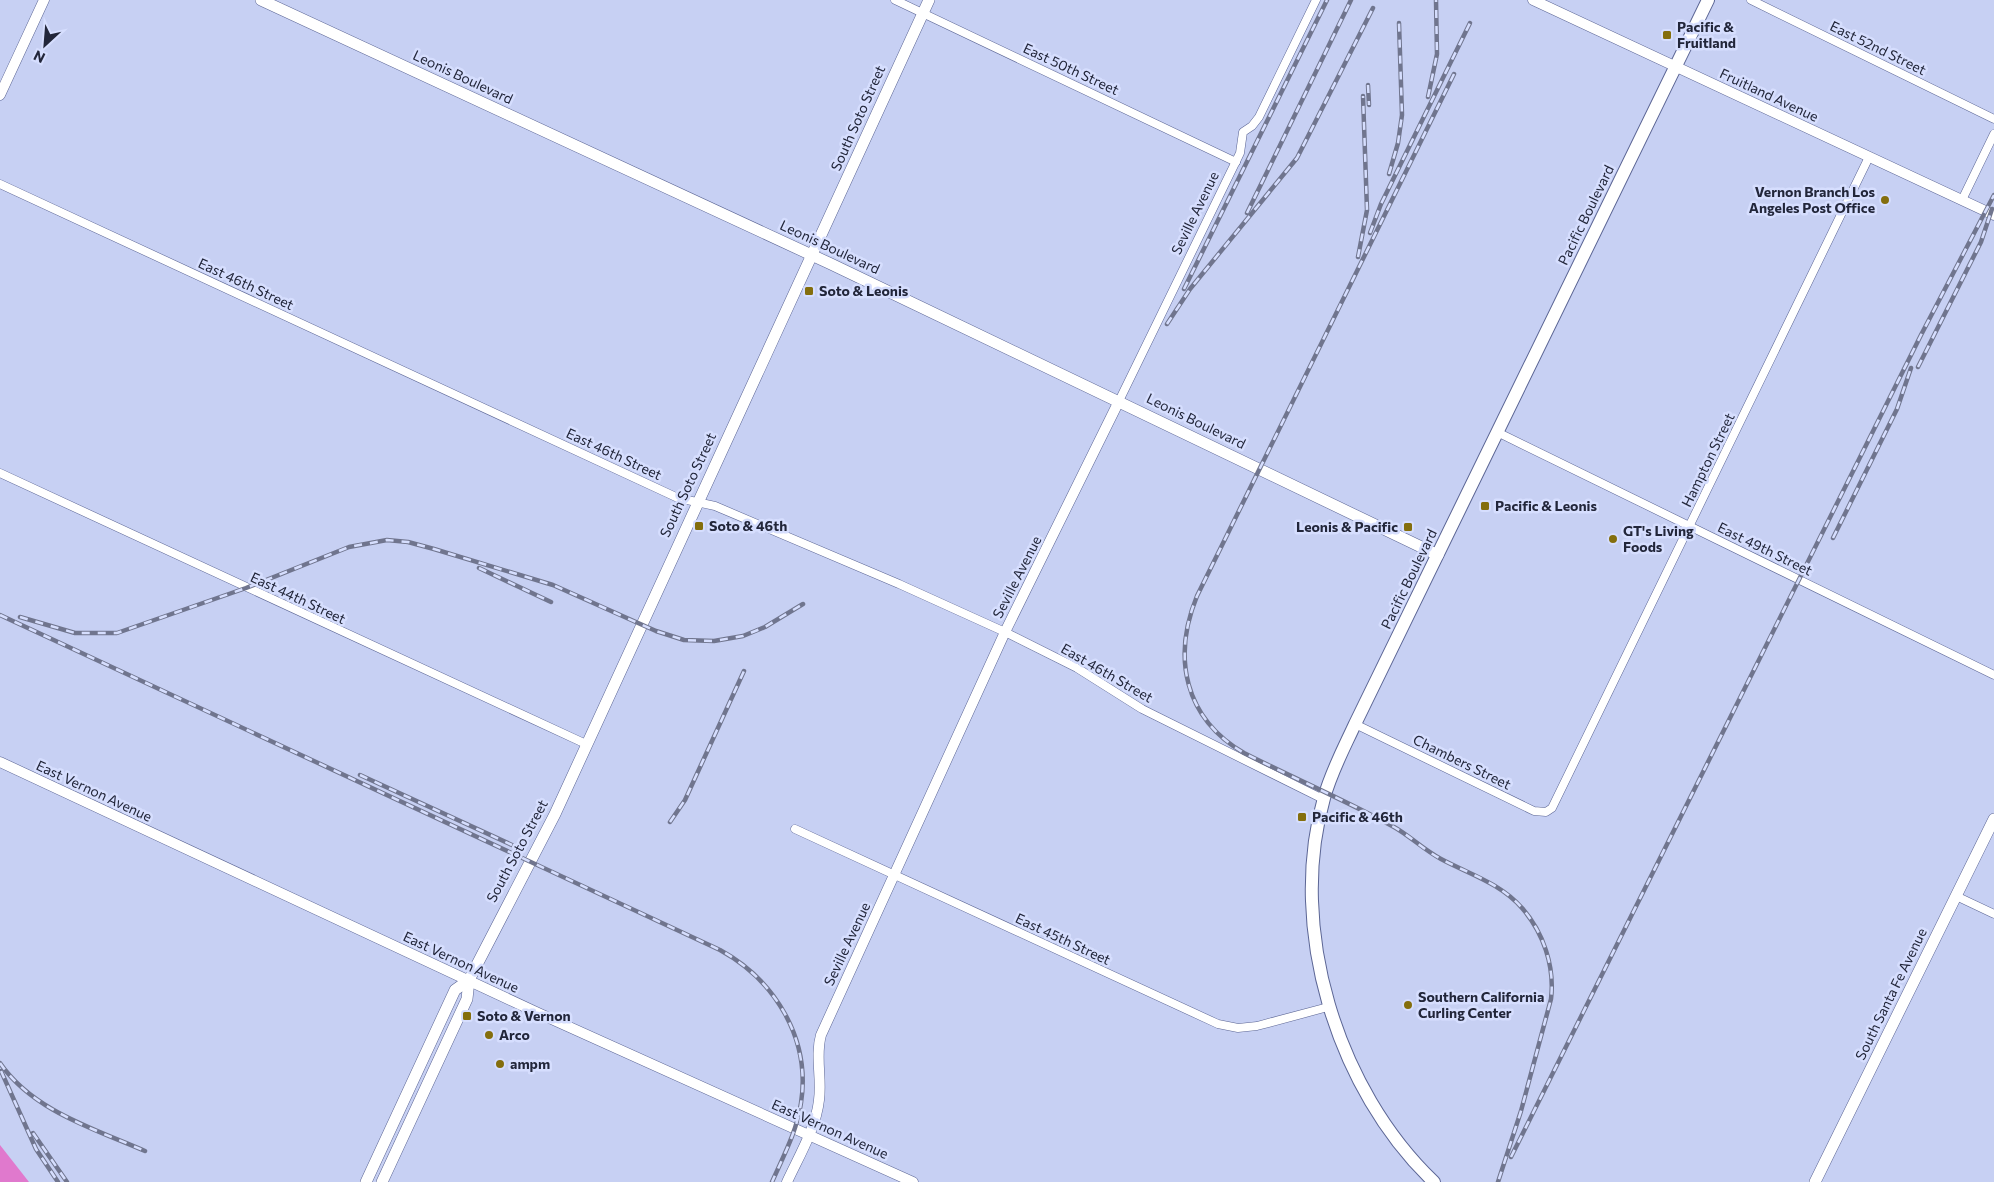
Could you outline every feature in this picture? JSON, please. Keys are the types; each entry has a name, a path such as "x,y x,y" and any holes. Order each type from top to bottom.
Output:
{"main road":[{"name":"Leonis Boulevard","path":"261,0 812,255 1438,555"},
{"name":"South Soto Street","path":"382,1182 467,999 468,980 554,814 929,0"},
{"name":"Pacific Boulevard","path":"1434,1182 1396,1141 1379,1116 1358,1079 1328,1007 1316,942 1312,897 1316,843 1323,799 1355,724 1708,0"},
{"name":"South Santa Fe Avenue","path":"1815,1182 1994,819"},
{"name":"South Soto Street","path":"366,1182 454,990 468,980"},
{"path":"376,1159 390,1166"}],"street":[{"path":"0,95 44,0"},
{"name":"East 50th Street","path":"895,0 1236,162"},
{"name":"Seville Avenue","path":"787,1182 808,1134 819,1101 818,1049 821,1034 1005,632 1236,162 1240,153 1243,132 1252,126 1259,117 1316,0"},
{"name":"Fruitland Avenue","path":"1533,0 1994,216"},
{"name":"East 52nd Street","path":"1751,0 1994,119"},
{"path":"1962,200 1994,134"},
{"name":"Hampton Street","path":"1556,802 1869,157"},
{"name":"East 46th Street","path":"0,184 678,498 724,509 1005,632 1078,668 1142,709 1323,799"},
{"name":"East 49th Street","path":"1497,432 1994,675"},
{"name":"East 44th Street","path":"0,473 586,744"},
{"name":"Chambers Street","path":"1355,724 1534,811 1546,812 1556,802"},
{"name":"East Vernon Avenue","path":"0,762 468,980 913,1182"},
{"name":"East 45th Street","path":"795,829 1218,1024 1238,1028 1257,1026 1328,1007"},
{"path":"1956,896 1994,914"}],"shaded area":[{"path":"0,0 1994,0 1994,1182 0,1182"},
{"path":"0,1145 29,1182 0,1182"}],"railway":[{"path":"1184,289 1327,0"},
{"path":"1247,213 1351,0"},
{"path":"1428,97 1437,54 1436,0"},
{"path":"1167,324 1190,289 1297,158 1373,8"},
{"path":"1389,174 1398,143 1402,115 1399,23"},
{"path":"1370,233 1381,204 1470,23"},
{"path":"1454,74 1197,596 1189,619 1185,641 1185,663 1189,684 1196,704 1208,722 1224,739 1244,753 1394,827 1435,855 1494,885 1522,908 1536,928 1549,962 1552,987 1551,999 1521,1111 1498,1182"},
{"path":"1368,85 1369,105"},
{"path":"1358,257 1367,210 1363,96"},
{"path":"1511,1157 1921,335 1994,195"},
{"path":"1918,367 1981,242 1992,209"},
{"path":"1833,538 1897,409 1911,368"},
{"path":"20,617 75,633 117,633 246,588 349,547 387,540 408,542 434,549 553,585 656,631 684,640 714,641 743,636 765,627 803,604"},
{"path":"479,568 551,602"},
{"path":"0,615 720,950 740,963 757,978 785,1014 794,1034 800,1056 803,1079 799,1113 789,1144 772,1182"},
{"path":"670,822 685,800 744,671"},
{"path":"360,775 512,845"},
{"path":"0,1063 14,1080 47,1106 66,1117 145,1151"},
{"path":"1,1071 36,1149 58,1182"},
{"path":"33,1133 67,1182"}],"place":[{"name":"Pacific & Fruitland","path":"1667,35"},
{"name":"Vernon Branch Los Angeles Post Office","path":"1885,200"},
{"name":"Soto & Leonis","path":"809,291"},
{"name":"Pacific & Leonis","path":"1485,506"},
{"name":"Soto & 46th","path":"699,526"},
{"name":"Leonis & Pacific","path":"1408,527"},
{"name":"GT's Living Foods","path":"1613,539"},
{"name":"Pacific & 46th","path":"1302,817"},
{"name":"Southern California Curling Center","path":"1408,1005"},
{"name":"Soto & Vernon","path":"467,1016"},
{"name":"Arco","path":"489,1035"},
{"name":"ampm","path":"500,1064"}]}
